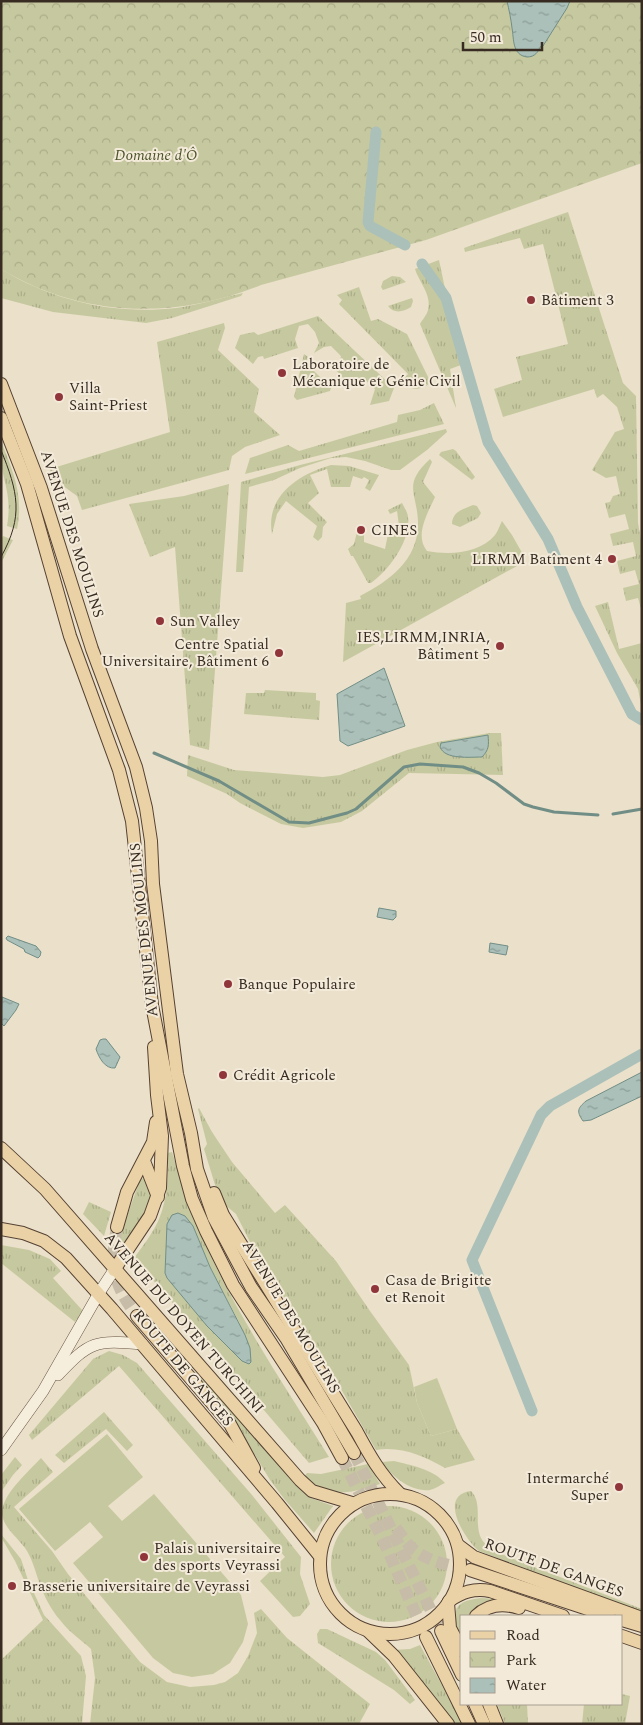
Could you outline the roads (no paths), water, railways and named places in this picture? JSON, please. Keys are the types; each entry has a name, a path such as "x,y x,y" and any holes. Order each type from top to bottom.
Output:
{"main road":[{"name":"AVENUE DES MOULINS","path":"1,384 41,488 92,649 136,767 146,808 151,842 153,884 177,1074 191,1133 197,1169 214,1218 251,1287 286,1338 348,1456 323,1423 233,1285 192,1199 183,1166 152,1005"},
{"name":"AVENUE DES MOULINS","path":"1,418 27,484 70,636 119,770 132,821 152,1005 157,1094 162,1136 162,1177 158,1197 150,1216 114,1270"},
{"path":"117,1226 127,1192 153,1142 157,1094"},
{"path":"191,1133 223,1215 357,1432 374,1463 385,1479 400,1494"},
{"name":"AVENUE DU DOYEN TURCHINI","path":"1,1148 45,1189 300,1480 312,1491 352,1504"},
{"path":"144,1161 158,1197"},
{"name":"ROUTE DE GANGES","path":"1,1229 34,1237 53,1246 66,1258 142,1344 319,1556"},
{"path":"1,1450 43,1391 98,1293 114,1270"},
{"path":"137,1316 230,1424 268,1493"},
{"path":"43,1391 86,1348 103,1342 142,1344"},
{"path":"366,1630 390,1634 414,1630 436,1617 448,1602 456,1587 460,1571 458,1546 454,1533 447,1522 434,1509 419,1499 400,1494 376,1494 352,1504 340,1513 330,1526 323,1540 319,1556 319,1569 321,1582 330,1603 343,1617 366,1630 394,1656 448,1724"},
{"name":"ROUTE DE GANGES","path":"458,1546 474,1557 642,1618"},
{"path":"470,1570 606,1615"},
{"path":"448,1602 462,1593 482,1589 560,1615"},
{"path":"448,1602 450,1628 460,1647"},
{"path":"477,1615 488,1607 502,1604 547,1615"},
{"path":"623,1620 642,1626"},
{"path":"441,1631 460,1671"},
{"path":"623,1636 642,1642"},
{"path":"426,1637 469,1724"},
{"path":"475,1705 484,1724"},
{"path":"489,1705 498,1724"}],"water":[{"path":"507,1 570,1 543,46 534,55 527,57 522,56 516,50"},
{"path":"384,668 405,726 348,746 340,741 337,694"},
{"path":"488,735 488,747 482,757 452,756 440,747 441,743"},
{"path":"379,908 396,911 396,917 393,920 377,917"},
{"path":"8,936 36,946 41,952 40,956 38,958 25,952 24,949 7,940"},
{"path":"490,943 508,946 506,955 489,952"},
{"path":"2,997 19,1004 4,1026 1,1023"},
{"path":"106,1039 120,1057 115,1068 105,1065 97,1052 96,1049 100,1040"},
{"path":"642,1072 642,1096 591,1120 583,1121 579,1115 579,1110 586,1101"},
{"path":"178,1213 185,1216 193,1226 210,1267 245,1335 250,1348 251,1362 249,1364 242,1361 207,1326 167,1278 165,1273 167,1224 172,1215"}],"waterway":[{"path":"376,132 368,222 370,226 405,245"},
{"path":"422,264 446,298 488,442 548,539 577,607 632,714 642,720"},
{"path":"154,753 219,781 289,822 309,823 347,813 356,809 404,767 420,764 463,767 479,773 524,804 533,807 554,812 598,815"},
{"path":"613,814 642,809"},
{"path":"532,1411 472,1260 541,1115 550,1106 642,1054"}],"tunnel":[{"path":"117,1227 114,1253 115,1274 123,1294 137,1316"},
{"path":"354,1453 441,1631"},
{"path":"342,1458 383,1540 426,1637"},
{"path":"396,1528 409,1545 424,1556 470,1570"}],"tram line":[{"path":"1,450 15,492 16,504 13,529 1,557"}],"place":[{"name":"Bâtiment 3","path":"531,300"},
{"name":"Laboratoire de Mécanique et Génie Civil","path":"282,373"},
{"name":"Villa Saint-Priest","path":"59,397"},
{"name":"CINES","path":"361,530"},
{"name":"LIRMM Batîment 4","path":"612,559"},
{"name":"Sun Valley","path":"160,621"},
{"name":"IES,LIRMM,INRIA, Bâtiment 5","path":"500,646"},
{"name":"Centre Spatial Universitaire, Bâtiment 6","path":"279,653"},
{"name":"Banque Populaire","path":"228,984"},
{"name":"Crédit Agricole","path":"223,1075"},
{"name":"Casa de Brigitte et Renoit","path":"375,1289"},
{"name":"Intermarché Super","path":"619,1487"},
{"name":"Palais universitaire des sports Veyrassi","path":"144,1557"},
{"name":"Brasserie universitaire de Veyrassi","path":"12,1586"}],"park label":[{"name":"Domaine d'Ô","path":"156,155"}]}
